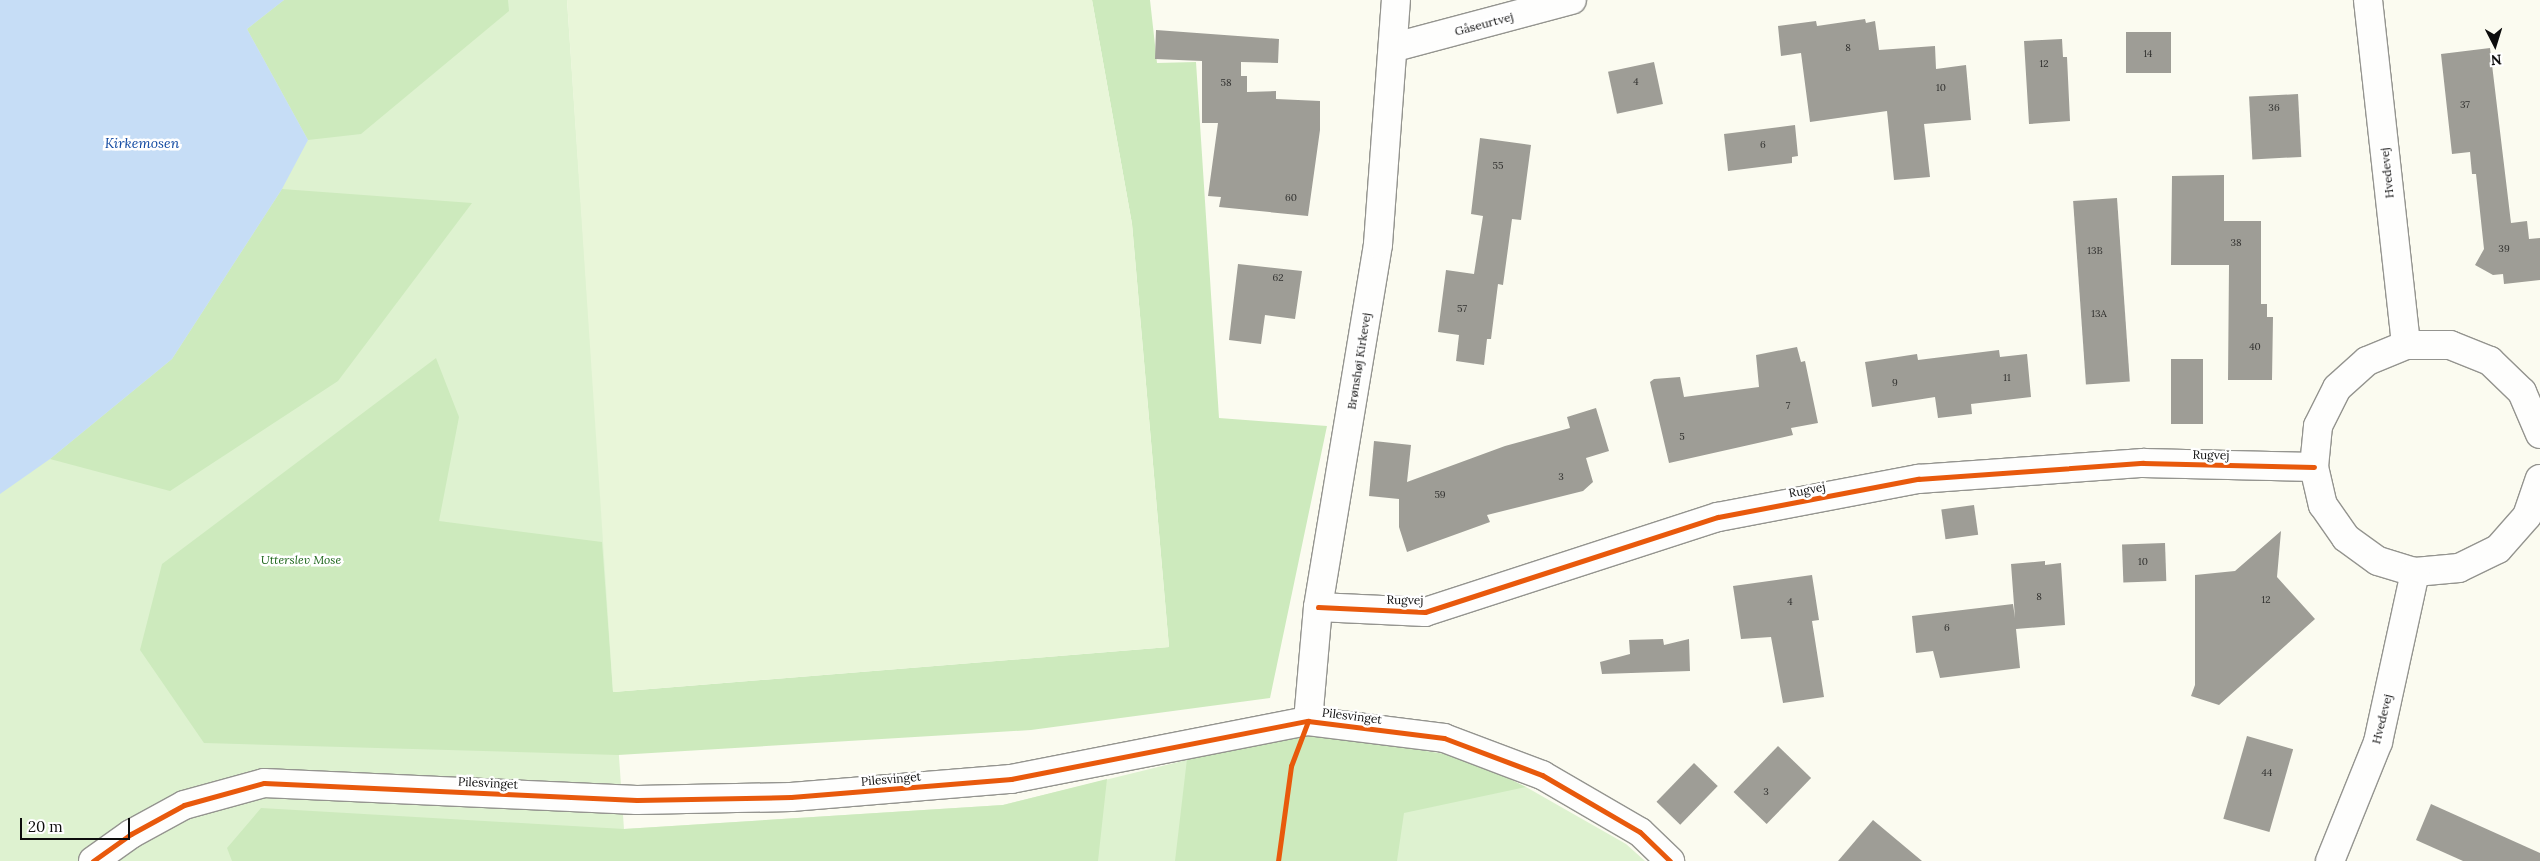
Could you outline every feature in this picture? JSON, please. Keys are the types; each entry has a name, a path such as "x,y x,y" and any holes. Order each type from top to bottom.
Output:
{"street":[{"name":"Brønshøj Kirkevej","path":"1308,721 1318,607 1378,244 1395,47 1396,0"},
{"name":"Gåseurtvej","path":"1395,47 1572,0"},
{"name":"Hvedevej","path":"2368,0 2406,345"},
{"path":"2540,434 2522,392 2490,361 2450,345 2406,345 2367,361 2337,388 2318,426 2314,467 2323,505 2346,538 2378,561 2416,572 2459,568 2498,549 2527,516 2540,479"},
{"name":"Rugvej","path":"1318,607 1425,612 1718,517 1918,479 2143,463 2314,467"},
{"name":"Hvedevej","path":"2330,861 2378,742 2416,572"},
{"name":"Pilesvinget","path":"93,861 131,834 184,805 264,783 637,800 791,797 1011,779 1308,721 1444,738 1542,775 1640,832 1670,861"}],"green space":[{"name":"Utterslev Mose","path":"0,0 567,0 624,829 1003,805 1301,732 1464,757 1526,787 1626,844 1645,861 0,861"},
{"path":"284,0 508,0 509,11 361,134 308,140 247,29"},
{"path":"567,0 1092,0 1132,224 1169,647 613,692"},
{"path":"1092,0 1150,0 1157,63 1196,62 1219,418 1327,426 1270,698 1031,730 618,755 204,743 140,650 162,564 436,358 459,417 439,521 602,542 613,692 1169,647 1132,224"},
{"path":"282,189 472,203 338,381 170,491 50,459 172,359"},
{"path":"1301,732 1464,757 1526,787 1404,813 1397,861 1175,861 1187,759"},
{"path":"1107,779 1098,861 232,861 227,848 261,808 624,829 1003,805"}],"water":[{"name":"Kirkemosen","path":"0,0 284,0 247,29 308,140 282,189 172,359 50,459 0,494"}],"building":[{"path":"1865,19 1866,23 1875,21 1879,50 1935,46 1936,69 1966,65 1971,120 1924,124 1930,177 1894,180 1887,111 1810,122 1801,53 1781,56 1778,26 1816,21 1817,26"},
{"path":"1156,30 1279,39 1278,63 1241,62 1241,76 1247,76 1247,92 1276,91 1276,99 1320,101 1320,130 1308,216 1219,207 1221,197 1208,196 1218,123 1202,123 1202,61 1155,59"},
{"path":"2126,32 2171,32 2171,73 2126,73"},
{"path":"2062,39 2063,57 2067,57 2070,121 2029,124 2024,41"},
{"path":"2490,48 2511,223 2527,221 2529,239 2540,238 2540,280 2504,284 2503,274 2493,275 2475,265 2484,249 2476,174 2472,174 2470,152 2452,154 2441,54"},
{"path":"1654,62 1663,104 1617,114 1608,72"},
{"path":"2298,94 2301,157 2252,159 2249,97"},
{"path":"1795,125 1798,156 1792,157 1792,163 1728,171 1724,134"},
{"path":"1480,138 1531,145 1521,220 1512,219 1503,285 1498,284 1491,339 1487,339 1484,365 1456,361 1459,335 1438,332 1446,270 1474,274 1483,216 1471,214"},
{"path":"2224,175 2224,221 2261,221 2261,304 2267,304 2267,317 2273,317 2272,380 2228,380 2229,265 2171,265 2172,176"},
{"path":"2117,198 2130,382 2086,385 2073,201"},
{"path":"1238,264 1302,271 1295,319 1265,315 1261,344 1229,340"},
{"path":"1797,347 1801,362 1805,361 1818,423 1791,428 1793,435 1669,463 1650,382 1654,379 1680,377 1684,397 1759,387 1756,355"},
{"path":"1999,350 2000,357 2027,354 2031,397 1971,404 1972,414 1938,418 1935,397 1872,407 1865,362 1917,354 1918,360"},
{"path":"2171,359 2203,359 2203,424 2171,424"},
{"path":"1596,408 1609,451 1586,458 1593,482 1583,491 1487,515 1490,522 1407,552 1399,527 1399,499 1369,496 1374,441 1411,445 1407,482 1505,446 1570,428 1567,417"},
{"path":"1974,505 1978,535 1945,539 1941,510"},
{"path":"2281,531 2277,577 2315,619 2219,705 2191,696 2195,685 2195,575 2235,571"},
{"path":"2165,543 2166,581 2123,582 2122,545"},
{"path":"2045,561 2045,565 2061,563 2065,625 2016,629 2020,668 1940,678 1933,651 1916,653 1912,616 2013,604 2015,618 2011,564"},
{"path":"1812,575 1819,620 1812,621 1824,697 1783,703 1771,637 1741,639 1733,586"},
{"path":"1663,639 1664,645 1689,639 1690,671 1602,674 1600,662 1630,654 1629,640"},
{"path":"2247,736 2293,749 2269,832 2223,819"},
{"path":"1778,746 1811,778 1767,824 1734,792"},
{"path":"1694,763 1718,786 1680,825 1656,802"},
{"path":"2431,804 2540,853 2540,861 2463,861 2416,840"},
{"path":"1873,820 1922,861 1838,861"}],"cycle path":[{"path":"1318,607 1425,612 1718,517 1918,479 2143,463 2314,467"},
{"path":"93,861 131,834 184,805 264,783 637,800 791,797 1011,779 1308,721 1444,738 1542,775 1640,832 1670,861"},
{"path":"1278,861 1291,766 1308,721"}]}
